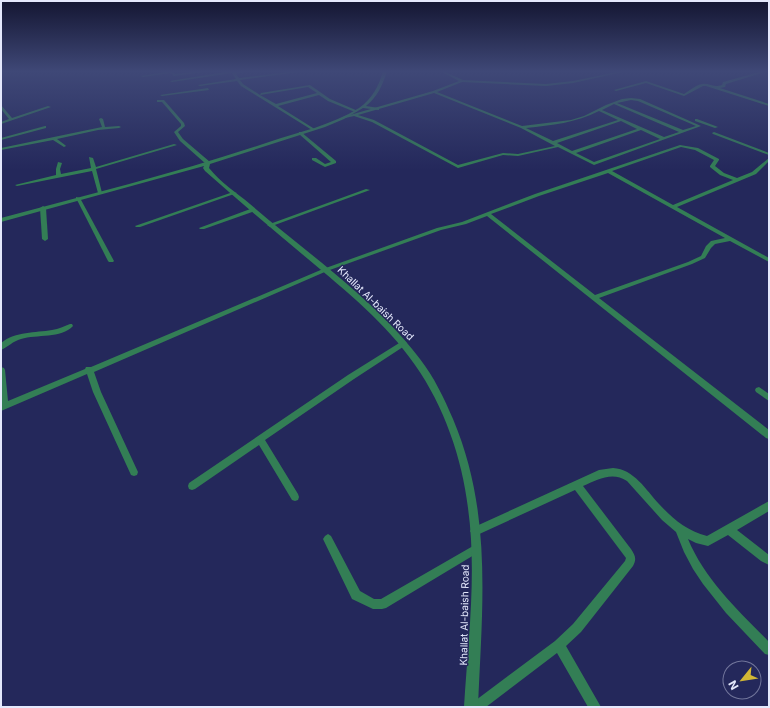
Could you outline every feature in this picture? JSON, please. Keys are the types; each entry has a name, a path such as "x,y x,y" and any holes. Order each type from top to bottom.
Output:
{"street":[{"path":"166,104 183,124 183,126 176,132 181,140 208,162"},
{"path":"269,104 307,131 334,162 325,166 314,159"},
{"path":"338,104 373,121 458,167 503,154 518,155 559,146"},
{"path":"354,112 363,104"},
{"path":"1,220 183,170 307,131 345,117 365,104"},
{"path":"307,131 354,112 377,109 394,104"},
{"path":"464,104 522,127 592,163 597,164 699,126 648,104"},
{"path":"522,127 570,121 586,117 613,104"},
{"path":"617,104 683,132"},
{"path":"654,104 716,127"},
{"path":"276,105 287,112"},
{"path":"1,106 11,120"},
{"path":"1,123 49,107"},
{"path":"362,107 377,109"},
{"path":"599,110 664,139"},
{"path":"101,119 104,129"},
{"path":"553,143 621,120"},
{"path":"1,155 2,138 45,127"},
{"path":"1,149 53,138 119,127"},
{"path":"571,152 640,129"},
{"path":"714,133 769,154"},
{"path":"53,138 64,146"},
{"path":"17,185 93,169 174,145"},
{"path":"1,370 3,407 89,369 325,270 385,247 439,229 464,223 680,146 696,149 714,157 717,160 712,166 722,174 737,180"},
{"path":"91,158 100,193"},
{"path":"673,207 754,173 768,161"},
{"path":"208,162 206,168 209,172"},
{"path":"59,177 58,169 60,163"},
{"path":"183,170 197,169 209,172"},
{"path":"608,171 769,260"},
{"name":"Khallat Al-baish Road","path":"209,172 365,305 404,343 439,398 458,442 469,489 476,531 477,597 472,707"},
{"path":"270,225 368,190"},
{"path":"138,226 235,193"},
{"path":"78,198 111,261"},
{"path":"43,208 45,240"},
{"path":"202,228 253,210"},
{"path":"487,214 769,435"},
{"path":"594,298 690,263 703,257 706,247 713,241 730,239"},
{"path":"1,347 15,338 39,333 50,333 70,326"},
{"path":"192,486 404,343"},
{"path":"89,369 97,392 134,472"},
{"path":"759,390 769,398"},
{"path":"260,439 295,497"},
{"path":"476,531 602,473 615,472 624,474 630,478 680,531 690,536 708,541 730,530 769,506"},
{"path":"476,707 559,645 577,628 630,562 631,557 628,552 577,485"},
{"path":"730,530 764,558 769,560"},
{"path":"680,531 687,553 714,592 769,650"},
{"path":"328,539 356,595 373,604 382,604 388,601 476,549"},
{"path":"559,645 595,707"}]}
